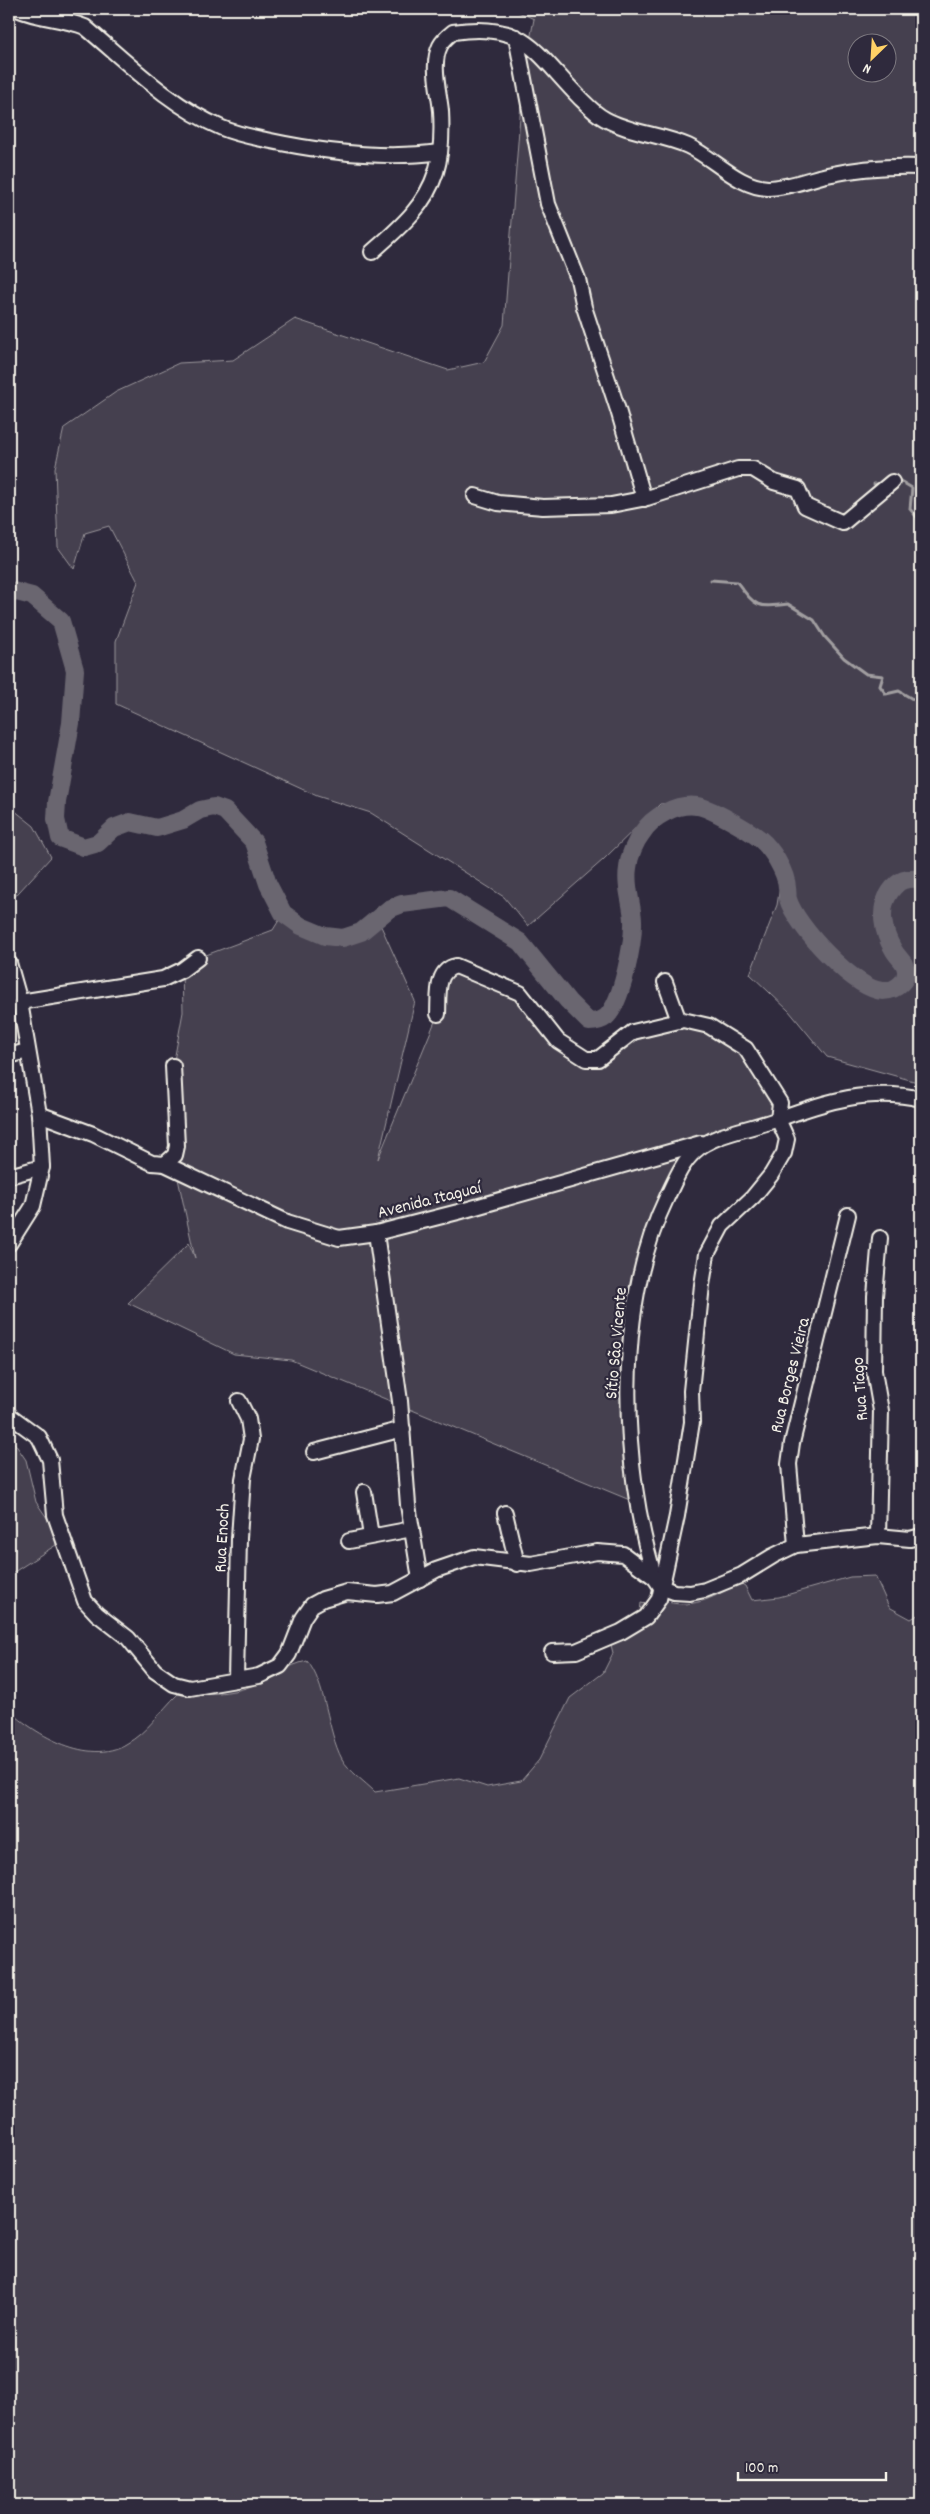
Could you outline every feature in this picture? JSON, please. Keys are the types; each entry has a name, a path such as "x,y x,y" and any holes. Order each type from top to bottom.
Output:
{"street":[{"path":"17,9 32,16 71,22 85,27 167,97 222,129 301,148 334,152 418,155 440,152"},
{"path":"372,252 402,228 426,194 436,172 440,152 441,111 436,60 439,46 453,32 488,29 516,36 537,50 578,95 605,119 688,146 756,186 785,186 826,175 873,167 921,167"},
{"path":"516,36 548,204 578,279 584,307 618,410 644,499"},
{"path":"475,496 498,503 543,507 611,505 644,499 738,468 753,469 774,482 798,489 805,506 843,523 892,482"},
{"path":"20,1002 163,979 182,970 198,958"},
{"path":"9,963 20,1002 39,1114 42,1168 33,1206 9,1244"},
{"path":"438,1014 442,974 448,967 456,966 520,993 558,1041 586,1060 598,1059 633,1032 679,1021 698,1022 709,1026 746,1049 780,1103 778,1119 787,1139 784,1153 771,1174 753,1197 722,1226 707,1254 691,1391 692,1422 677,1516 658,1583 659,1599 646,1617 621,1632 576,1651 552,1652"},
{"path":"665,982 679,1021"},
{"path":"9,1056 27,1051"},
{"path":"164,1164 175,1155 177,1146 173,1066"},
{"path":"778,1119 807,1109 861,1095 908,1096 921,1099"},
{"name":"Avenida Itaguaí","path":"39,1114 93,1134 152,1163 164,1164 287,1222 339,1238 376,1233 458,1212 709,1140"},
{"name":"Sítio São Vicente","path":"658,1583 643,1540 638,1512 627,1404 636,1294 654,1224 683,1164 694,1151 709,1140 778,1119"},
{"path":"9,1176 42,1168"},
{"name":"Rua Borges Vieira","path":"796,1545 789,1464 792,1443 848,1215"},
{"path":"376,1233 403,1429 404,1462 420,1579"},
{"name":"Rua Tiago","path":"878,1536 881,1411 874,1371 875,1296 880,1238"},
{"name":"Rua Enoch","path":"236,1680 239,1538 243,1479 252,1439 248,1419 239,1401"},
{"path":"9,1415 39,1437 50,1460 55,1515 85,1601 97,1614 128,1638 155,1671 174,1684 190,1688 259,1676 280,1666 289,1654 303,1618 312,1606 323,1599 347,1592 377,1595 393,1593 420,1579 474,1556 517,1564 530,1564 604,1552 623,1554 658,1583 674,1592 690,1593 705,1590 742,1575 772,1556 796,1545 878,1536 910,1539 921,1536"},
{"path":"314,1452 403,1429"},
{"path":"364,1492 371,1536"},
{"path":"505,1513 517,1564"},
{"path":"349,1541 412,1529"}],"shaded area":[{"path":"512,9 921,9 921,1083 827,1057 789,1011 750,974 777,905 781,880 760,840 688,802 660,804 603,860 528,926 504,897 371,813 317,796 116,704 116,641 138,582 109,526 85,533 74,569 58,547 55,468 64,428 116,392 179,363 233,360 295,319 448,370 484,362 504,325 523,77 534,19"},
{"path":"9,806 34,826 51,857 9,903"},
{"path":"375,913 415,1001 378,1159 438,1014 440,983 456,966 520,993 585,1059 633,1032 698,1022 746,1049 780,1103 762,1126 709,1140 683,1164 654,1224 627,1404 637,1503 291,1360 234,1354 128,1303 189,1243 195,1258 177,1174 173,1066 183,1012 182,970 198,958 273,930 281,917 324,939 343,938"},
{"path":"9,1435 26,1460 36,1502 56,1531 56,1545 14,1572 9,1580"},
{"path":"875,1576 889,1607 911,1619 921,1613 921,2505 9,2505 9,1710 33,1729 64,1745 80,1750 111,1750 126,1744 141,1734 178,1694 236,1691 307,1661 318,1682 337,1748 342,1759 375,1792 459,1778 487,1787 521,1781 539,1760 570,1698 603,1673 613,1653 610,1641 638,1631 641,1603 660,1607 667,1602 687,1604 714,1597 740,1583 745,1586 752,1600 779,1597 850,1577"}],"waterway":[{"path":"895,480 897,479 912,488 910,509 921,522"},
{"path":"874,484 883,484"},
{"path":"921,540 918,548 921,551"},
{"path":"711,580 737,582 748,597 758,604 769,606 788,604 814,620 825,637 844,658 866,674 883,676 880,686 886,694 899,691 921,704"},
{"path":"9,590 32,596 61,621 75,670 71,723 57,802 56,819 60,838 84,847 98,843 114,828 130,822 157,828 183,820 200,810 214,807 225,811 254,842 268,884 283,913 301,926 325,936 343,938 361,932 389,909 402,904 449,898 520,942 568,1001 589,1022 606,1017 612,1010 622,986 633,930 627,881 631,854 647,827 652,821 666,812 689,806 703,807 760,839 779,863 785,877 788,898 802,924 842,968 871,988 883,991 893,989 901,983 906,975 904,964 893,949 884,928 884,906 890,892 900,882 907,879 921,879"}]}
